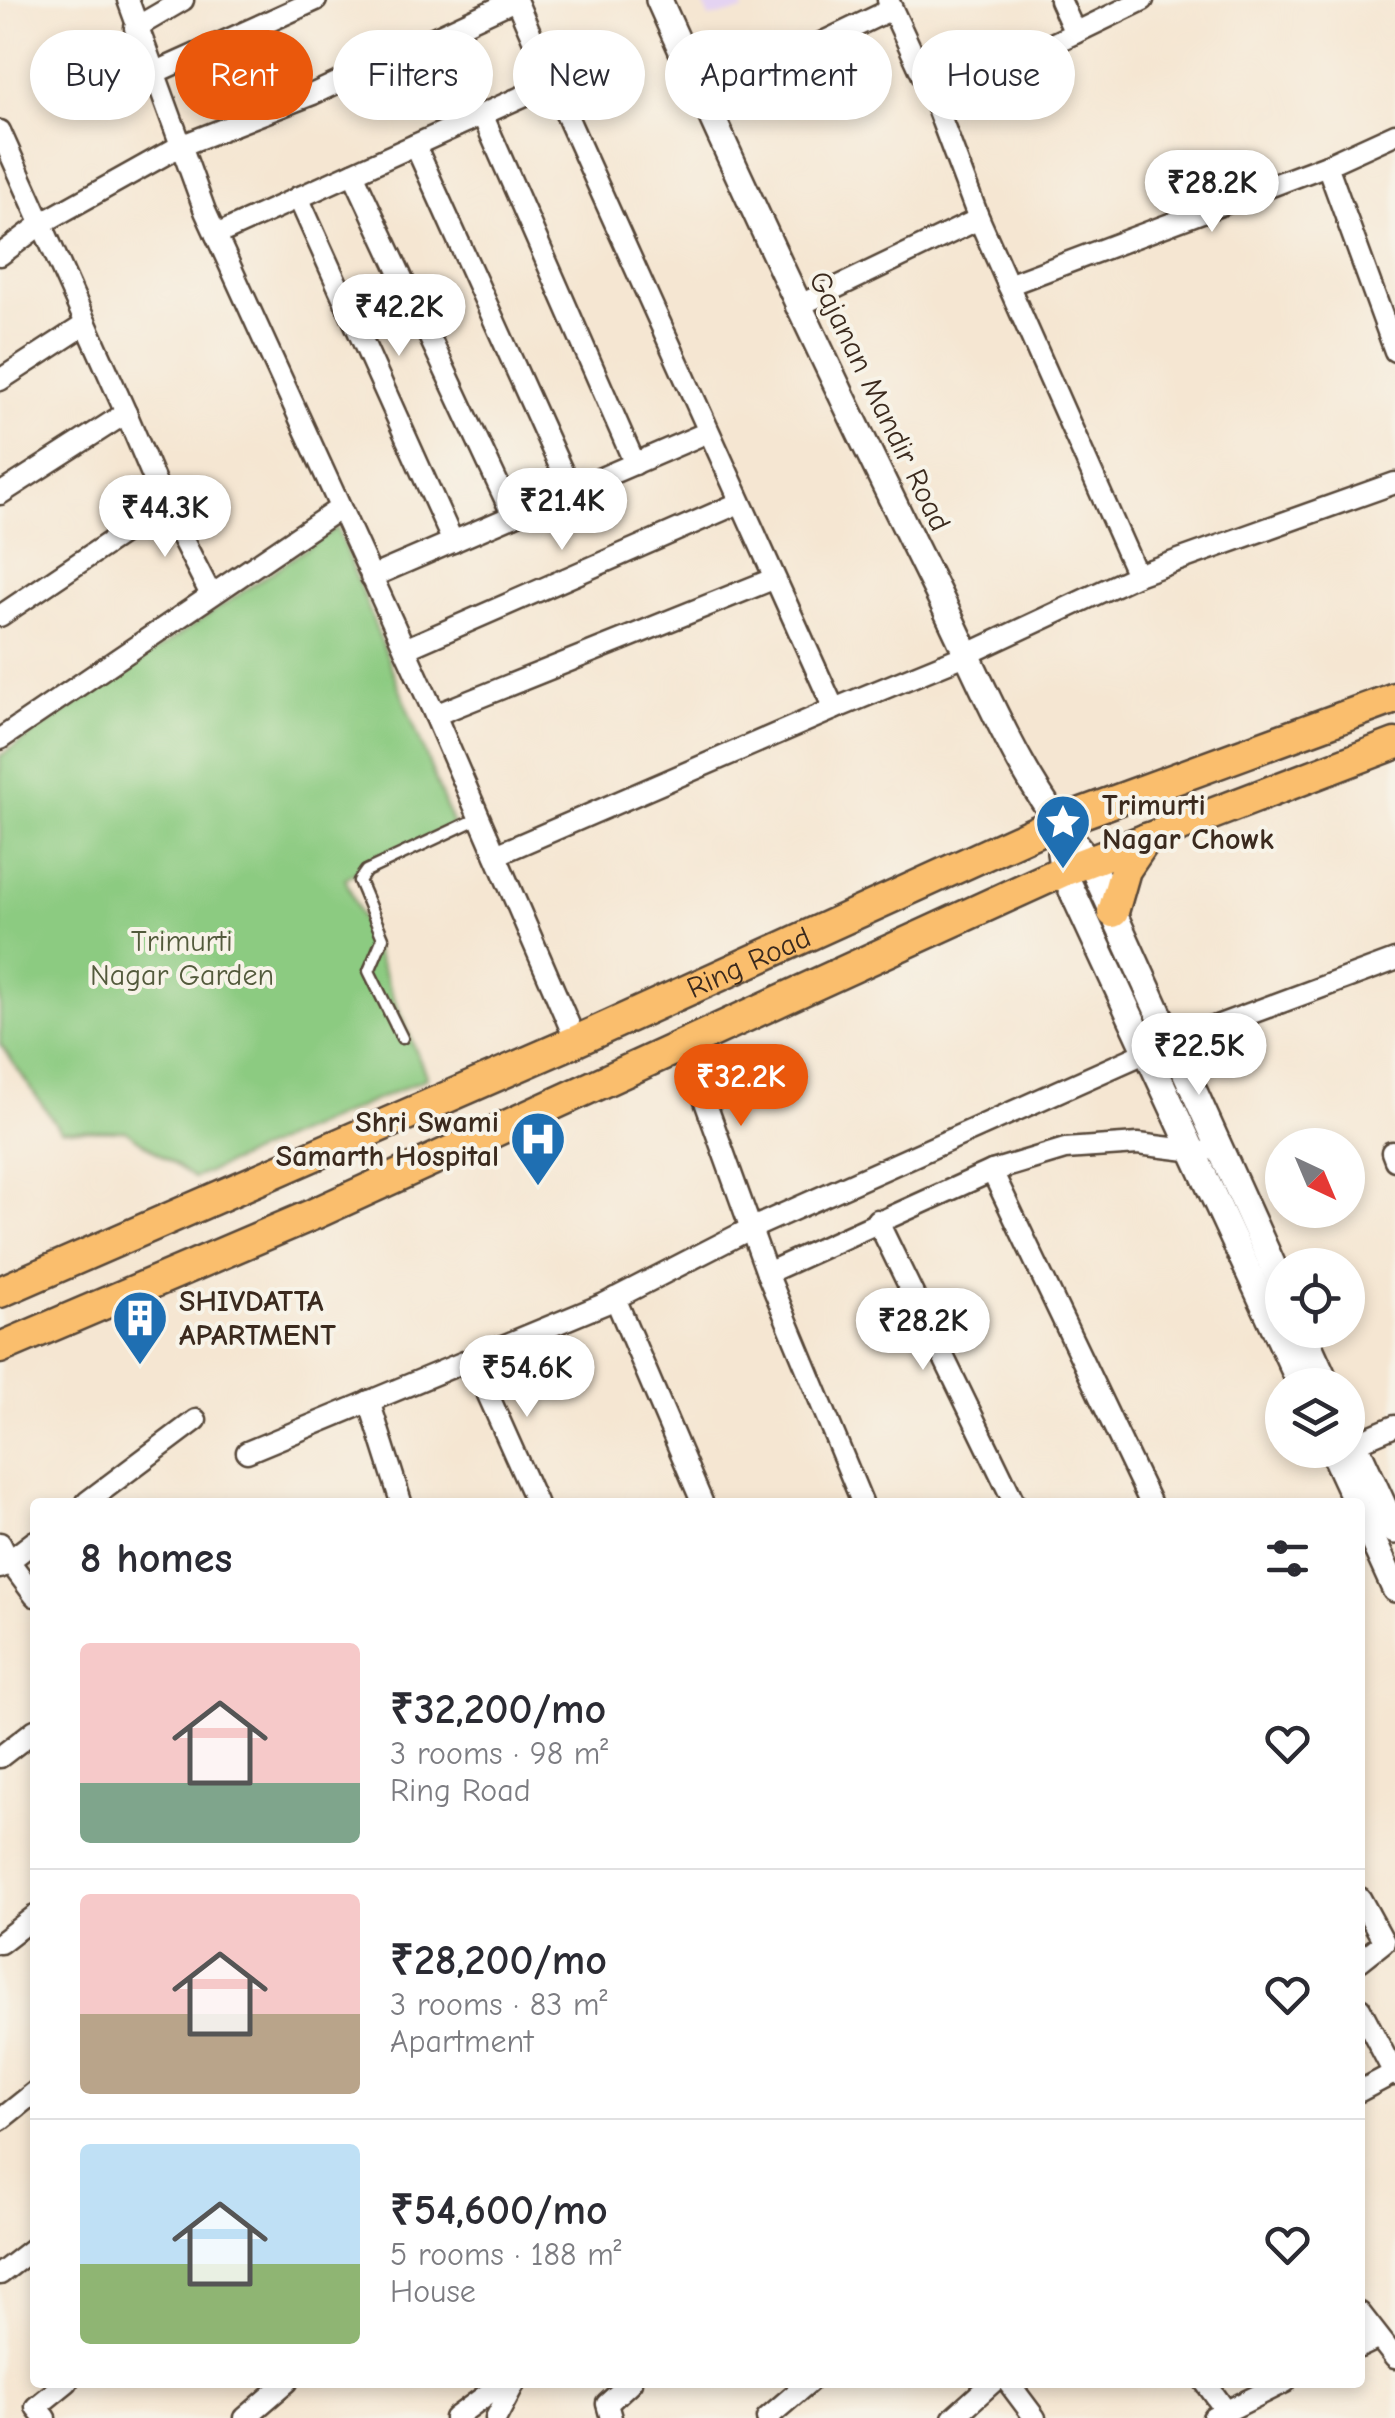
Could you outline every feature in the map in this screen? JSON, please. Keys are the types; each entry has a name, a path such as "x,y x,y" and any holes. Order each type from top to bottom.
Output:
{"main road":[{"name":"Ring Road","path":"0,1292 576,1041 1055,824 1395,698"},
{"path":"0,1348 314,1214 1077,866 1395,744"},
{"path":"1113,912 1125,870 1146,839"}],"street":[{"path":"128,0 135,28 183,0"},
{"path":"155,73 316,0"},
{"path":"0,255 44,222 180,146 313,94 516,0 529,30"},
{"name":"Gajanan Mandir Road","path":"659,0 673,30"},
{"path":"1060,0 1074,30"},
{"path":"1075,33 1143,0"},
{"path":"841,30 890,5 912,52"},
{"path":"155,82 216,235 435,715 576,1041"},
{"path":"216,235 469,120"},
{"path":"485,120 635,464"},
{"path":"569,120 834,709"},
{"name":"Gajanan Mandir Road","path":"713,120 796,307 1077,866"},
{"path":"942,120 979,219 1137,575"},
{"path":"0,131 44,222 166,505 210,593"},
{"path":"1008,285 1327,165 1395,134"},
{"path":"415,145 571,491"},
{"path":"1327,165 1395,352"},
{"path":"353,172 513,516"},
{"path":"298,197 454,542"},
{"path":"796,307 979,219"},
{"path":"0,380 86,324"},
{"path":"0,494 126,413"},
{"path":"372,577 708,432"},
{"path":"496,854 968,654 1137,575 1395,483"},
{"path":"405,649 740,503"},
{"path":"0,616 166,505"},
{"path":"0,739 340,508"},
{"path":"435,715 774,579"},
{"path":"1077,866 1113,912 1192,1151 1293,1368"},
{"path":"1077,866 1160,1047 1222,1152 1265,1248"},
{"path":"759,1252 1160,1047 1395,960"},
{"path":"685,1046 759,1252 860,1498"},
{"path":"247,1452 614,1298 759,1252 878,1220 992,1170 1066,1149 1138,1144 1222,1152"},
{"path":"992,1170 1148,1498"},
{"path":"878,1220 1012,1498"},
{"path":"614,1298 700,1498"},
{"path":"472,1359 534,1498"},
{"path":"369,1401 400,1498"},
{"path":"91,1498 196,1420"},
{"path":"1365,1437 1395,1426"},
{"path":"1348,1468 1355,1498"},
{"path":"1356,1468 1395,1531"},
{"path":"1365,1523 1395,1589"},
{"path":"30,1544 3,1558 30,1590"},
{"path":"0,1757 30,1734"},
{"path":"1365,1905 1390,1938 1365,1957"},
{"path":"0,1944 30,1920"},
{"path":"1365,2018 1394,2074 1365,2088"},
{"path":"0,2120 30,2096"},
{"path":"0,2274 30,2250"},
{"path":"1369,2342 1395,2358"},
{"path":"34,2414 61,2388"},
{"path":"245,2418 281,2388"},
{"path":"456,2418 496,2388"},
{"path":"496,2418 512,2388"},
{"path":"611,2418 607,2404 624,2388"},
{"path":"767,2418 802,2388"},
{"path":"953,2418 986,2388"},
{"path":"1012,2388 1035,2418"},
{"path":"1208,2388 1220,2414 1274,2388"}],"lane":[{"path":"402,1038 371,978 370,965 384,938 358,881 366,871 480,818"}],"shaded area":[{"path":"702,0 742,0 743,11 709,18"}],"green space":[{"name":"Trimurti Nagar Garden","path":"337,528 453,825 345,878 427,1078 194,1178 126,1131 60,1130 0,1044 0,756"}],"place":[{"name":"Trimurti Nagar Chowk","path":"1063,871"},
{"name":"Shri Swami Samarth Hospital","path":"538,1188"},
{"name":"SHIVDATTA APARTMENT","path":"140,1367"}]}
